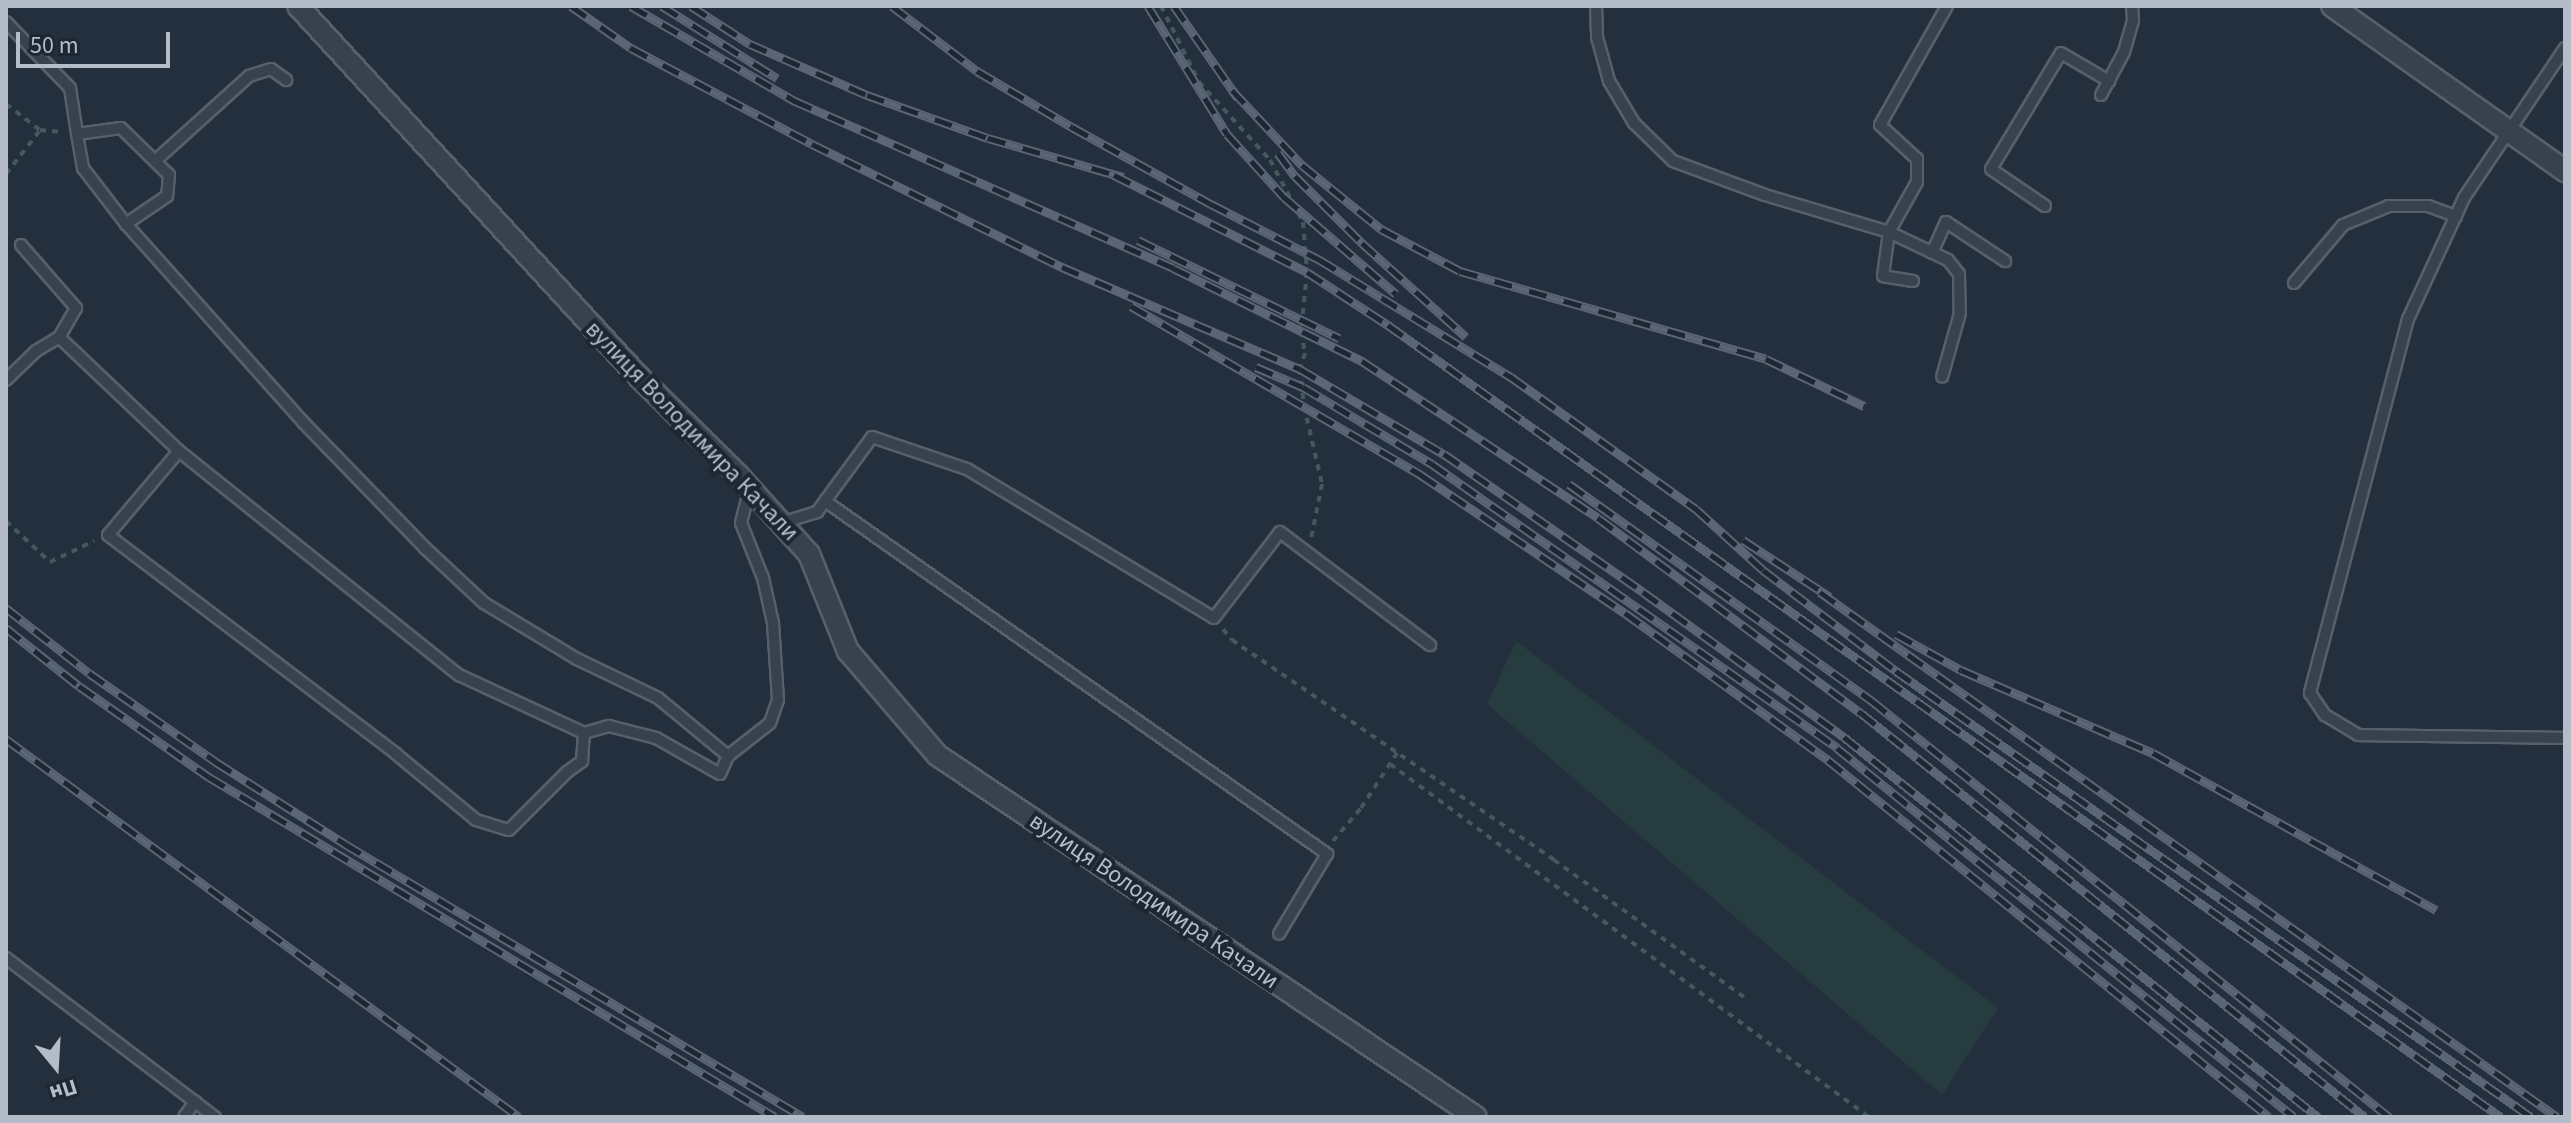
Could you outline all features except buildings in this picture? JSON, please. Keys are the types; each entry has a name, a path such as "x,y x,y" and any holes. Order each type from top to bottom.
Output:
{"street":[{"name":"вулиця Володимира Качали","path":"298,6 639,377 749,488 809,554 848,651 937,755 1476,1117"},
{"path":"2332,6 2565,171"}],"lane":[{"path":"1596,6 1597,37 1609,81 1634,123 1673,161 1765,195 1889,232 1948,260 1959,274 1960,313 1942,377"},
{"path":"1913,281 1883,276 1889,232 1917,182 1917,159 1880,125 1947,6"},
{"path":"2101,95 2124,52 2133,20 2132,6"},
{"path":"6,22 70,88 83,168 126,224 303,422 425,548 484,603 577,659 658,698 728,756"},
{"path":"2565,48 2456,216 2408,319 2310,693 2325,715 2358,735 2565,738"},
{"path":"2045,206 1991,169 2061,53 2109,81"},
{"path":"155,161 249,76 271,69 286,80"},
{"path":"77,134 121,128 169,175 167,196 126,224"},
{"path":"2294,283 2343,225 2389,206 2428,206 2456,216"},
{"path":"1932,253 1946,222 2005,261"},
{"path":"6,380 36,351 59,337 76,308 21,245"},
{"path":"59,337 179,451 459,675 584,733 609,726 656,738 720,774 728,756 770,723 778,700 773,623 763,578 741,523 749,488"},
{"path":"781,523 817,512 872,437 967,469 1214,618 1280,532 1430,645"},
{"path":"179,451 108,535 384,745 476,820 509,830 582,761 584,733"},
{"path":"825,501 1327,854 1279,934"},
{"path":"6,958 215,1117"},
{"path":"184,1117 195,1102"}],"path":[{"path":"1161,6 1199,82 1270,160 1303,222 1307,272 1301,331 1305,353 1300,369 1304,406 1322,484 1308,553"},
{"path":"6,104 40,130 77,134"},
{"path":"6,174 40,130"},
{"path":"6,521 50,562 108,535"},
{"path":"1214,618 1232,640 1745,998"},
{"path":"1327,854 1337,832 1361,808 1397,753"},
{"path":"1390,764 1869,1117"}],"green space":[{"path":"1516,641 1998,1008 1942,1095 1487,704"}],"railway":[{"path":"571,6 631,48 812,144 1062,267 1300,369 1444,454 1844,737 2318,1117"},
{"path":"631,6 795,101 1173,268 1362,361 1598,518 1861,713 2365,1117"},
{"path":"662,6 777,78"},
{"path":"691,6 750,44 867,95 988,138 1123,177"},
{"path":"892,6 977,71 1211,204 1320,260 1511,377 1696,509 1763,570 1896,671 2531,1117"},
{"path":"1148,6 1227,134 1284,197 1396,294"},
{"path":"1174,6 1238,98"},
{"path":"1232,90 1302,165 1381,229 1460,271 1766,359 1864,406"},
{"path":"1278,153 1295,176 1362,243 1466,337"},
{"path":"1114,175 1307,272 1388,325 2501,1117"},
{"path":"1138,240 1339,338"},
{"path":"1131,306 1421,475 1625,613 1828,760 2269,1117"},
{"path":"1256,367 1303,387 1432,464 1837,748 2294,1117"},
{"path":"1569,484 1872,701 2389,1117"},
{"path":"1743,540 1830,597"},
{"path":"1820,592 2557,1117"},
{"path":"6,608 89,673 216,762 345,844 803,1117"},
{"path":"6,628 79,686 209,777 775,1117"},
{"path":"1896,634 1961,670 2153,753 2436,910"},
{"path":"6,739 519,1117"}]}
